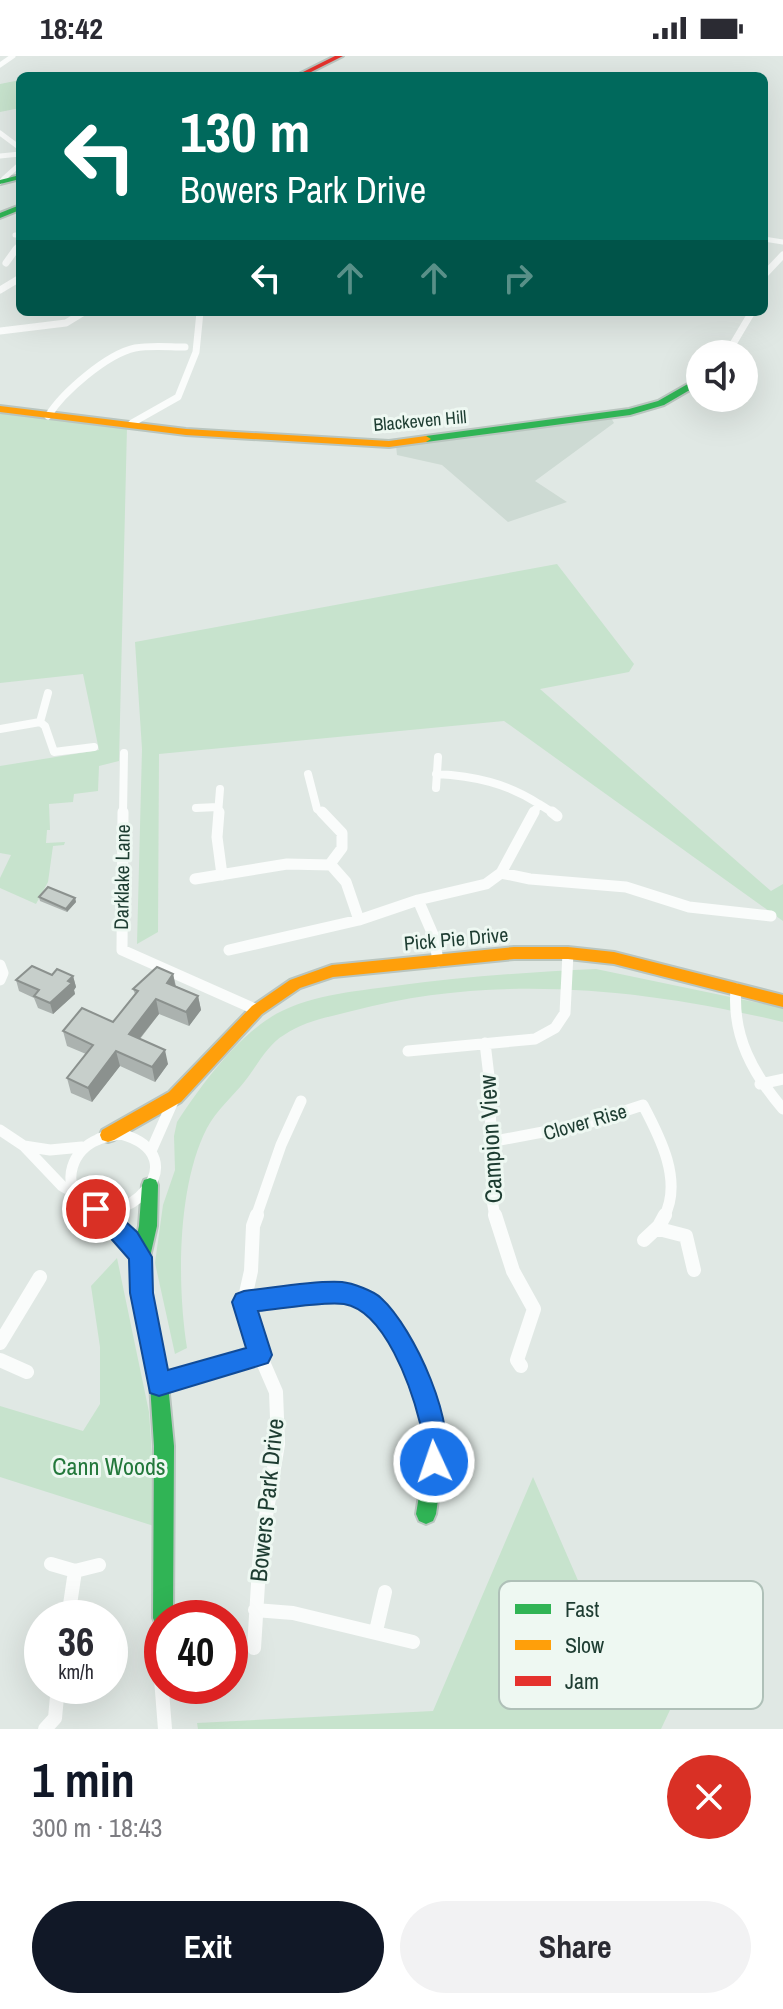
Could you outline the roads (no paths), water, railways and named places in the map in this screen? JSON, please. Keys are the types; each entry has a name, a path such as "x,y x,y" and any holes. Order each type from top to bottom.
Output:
{"main road":[{"path":"306,72 340,56"},
{"name":"Blackeven Hill","path":"0,409 296,441 387,444 630,412 661,403 686,388"},
{"name":"Pick Pie Drive","path":"108,1135 175,1097 257,1010 295,984 332,971 514,953 568,953 614,958 783,1001"},
{"path":"150,1185 148,1226 141,1257 144,1309 159,1384 166,1498 163,1600"},
{"path":"244,1302 343,1293 371,1303 397,1335 425,1395 437,1442 426,1514"}],"street":[{"path":"0,65 13,56"},
{"path":"0,182 16,168"},
{"path":"768,271 783,255"},
{"path":"0,331 66,323 77,316"},
{"path":"131,425 178,397 196,352 200,316"},
{"path":"735,340 750,316"},
{"path":"48,416 64,395 113,355 137,346 185,347"},
{"path":"40,722 48,693"},
{"path":"0,729 40,722 45,726 54,752 94,747"},
{"name":"Darklake Lane","path":"124,753 122,950 257,1010"},
{"path":"436,788 438,757"},
{"path":"308,774 317,809 342,833 342,848 330,864"},
{"path":"436,774 478,776 502,783 557,816"},
{"path":"220,789 217,837 222,875"},
{"path":"229,950 359,920 418,900 486,884 501,873 539,804"},
{"path":"196,808 218,807"},
{"path":"195,879 310,862 330,864 345,878 359,920"},
{"path":"501,873 530,879 626,887 689,907 771,916"},
{"path":"418,900 434,937 438,961"},
{"path":"408,1051 535,1039 555,1028 565,1013 568,953"},
{"path":"0,965 3,973 0,980"},
{"path":"736,989 737,1020 746,1055 760,1084 783,1109"},
{"name":"Campion View","path":"485,1043 492,1200 498,1231 513,1271 534,1309 517,1360 521,1366"},
{"path":"760,1084 783,1079"},
{"name":"Pick Pie Drive","path":"151,1151 175,1097"},
{"name":"Bowers Park Drive","path":"254,1648 260,1552 278,1444 276,1392 260,1355 244,1302 251,1271 253,1226 281,1145 301,1101"},
{"name":"Clover Rise","path":"490,1142 585,1124 643,1105 662,1139 670,1167 671,1194 659,1229"},
{"path":"0,1130 24,1146 81,1202 96,1209 129,1240 141,1257"},
{"path":"24,1146 50,1150 84,1146 108,1135 133,1137 151,1151 155,1173 150,1185 133,1203 108,1210 96,1209"},
{"path":"71,1191 68,1176 73,1160 84,1146"},
{"path":"644,1240 659,1229 686,1236 694,1270"},
{"path":"0,1343 40,1277"},
{"path":"159,1384 260,1355"},
{"path":"0,1360 27,1372"},
{"path":"51,1564 75,1571 99,1565"},
{"path":"71,1600 75,1571"},
{"path":"376,1631 385,1592"},
{"path":"255,1610 293,1613 413,1642"},
{"path":"45,1729 55,1718 56,1704"},
{"path":"163,1704 165,1729"}],"park label":[{"name":"Cann Woods","path":"109,1467"}]}
